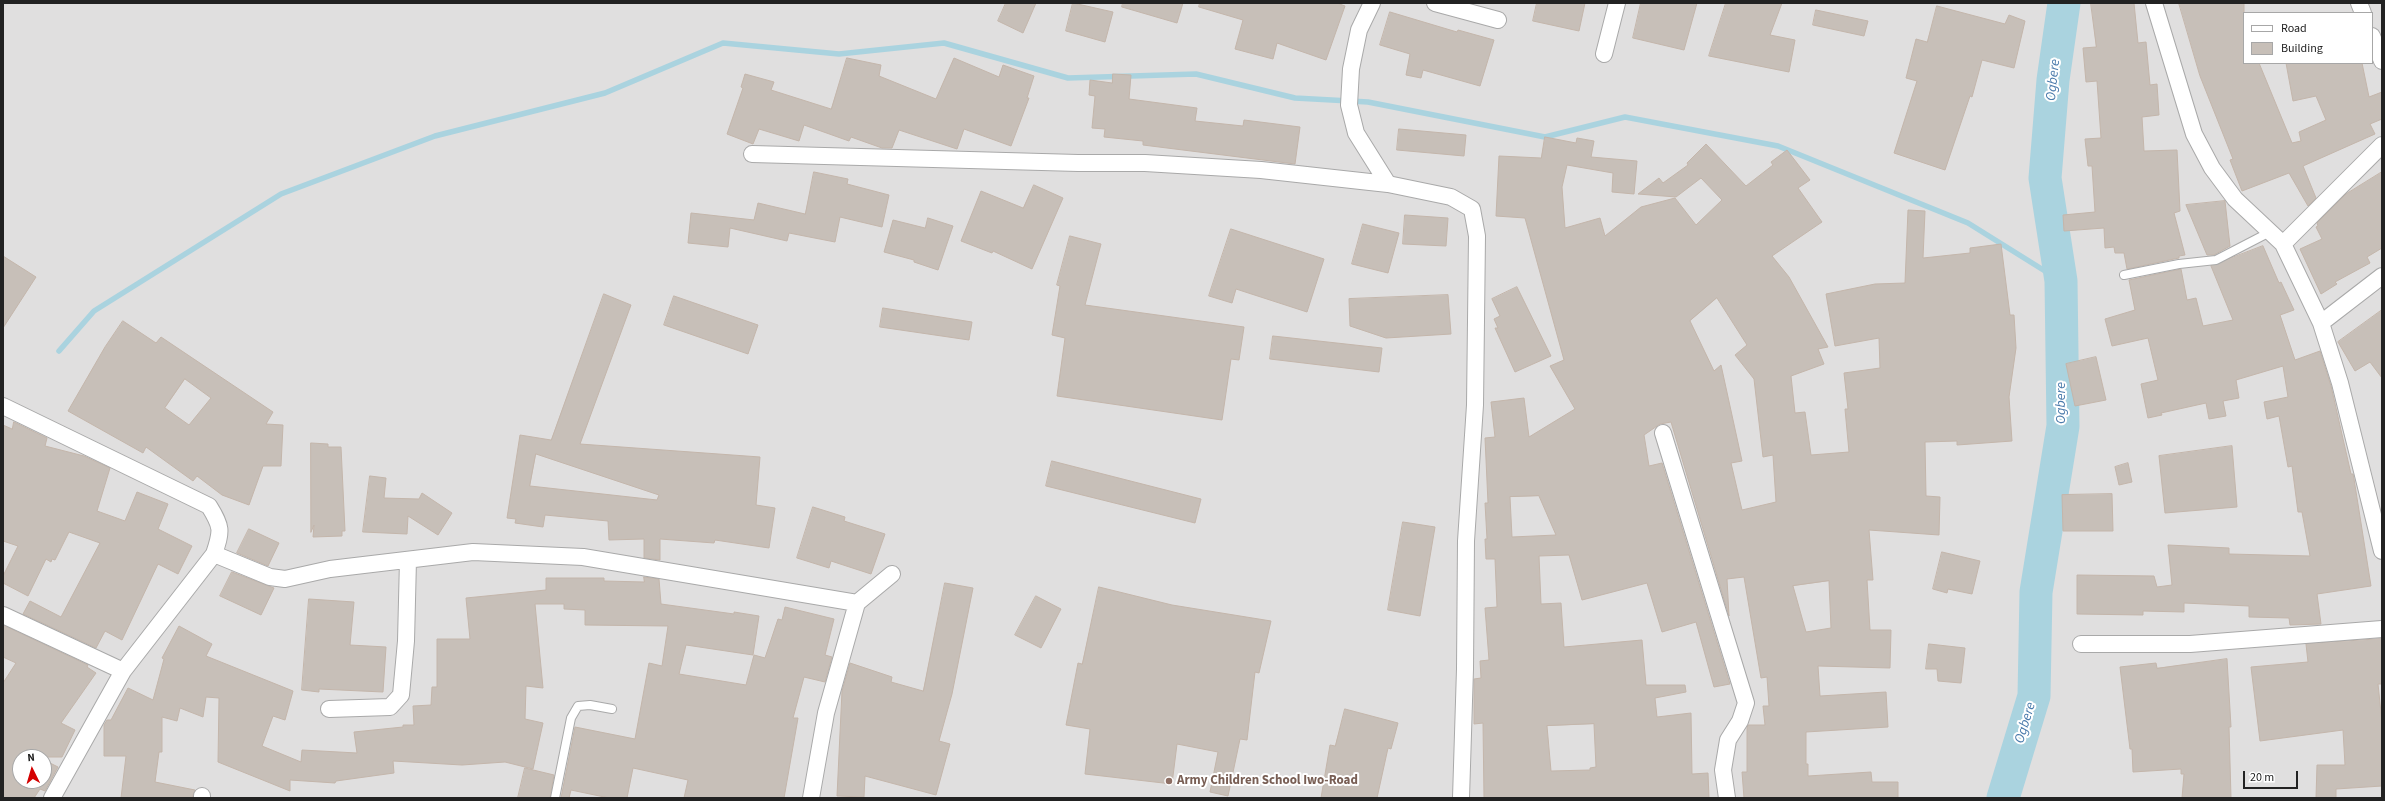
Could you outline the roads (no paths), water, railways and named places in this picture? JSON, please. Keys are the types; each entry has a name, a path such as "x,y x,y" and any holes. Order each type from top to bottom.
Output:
{"street":[{"path":"1372,3 1359,30 1349,100 1356,133 1388,184"},
{"path":"1435,3 1498,20"},
{"path":"1604,54 1617,3"},
{"path":"2154,3 2194,134 2208,161 2235,199 2283,244 2321,324 2340,383 2382,550"},
{"path":"2373,38 2382,61"},
{"path":"2283,244 2382,145"},
{"path":"752,154 1078,163 1145,163 1261,170 1388,184 1451,197 1472,209 1477,236 1475,405 1466,541 1466,669 1461,798"},
{"path":"2321,324 2382,276"},
{"path":"3,406 209,506 219,523 220,537 214,554 123,671 52,798"},
{"path":"1662,433 1746,703 1740,721 1728,740 1723,770 1727,798"},
{"path":"214,554 270,577 285,579 330,569 473,552 584,557 857,603"},
{"path":"329,709 390,706 401,695 406,641 408,560"},
{"path":"811,798 826,713 857,603 892,574"},
{"path":"3,615 123,671"},
{"path":"2081,644 2190,644 2382,629"}],"lane":[{"path":"2124,275 2179,264 2216,260 2270,232"},
{"path":"555,798 571,718 578,706 590,705 612,709"}],"waterway":[{"name":"Ogbere","path":"2003,798 2034,696 2036,592 2063,426 2061,281 2045,178 2053,80 2064,3"},
{"path":"59,351 94,311 281,194 435,136 605,93 723,43 839,54 944,43 1068,78 1196,74 1295,98 1368,102 1545,137 1625,117 1778,146 1968,223 2061,281"}],"place":[{"name":"Army Children School Iwo-Road","path":"1169,781"}]}
